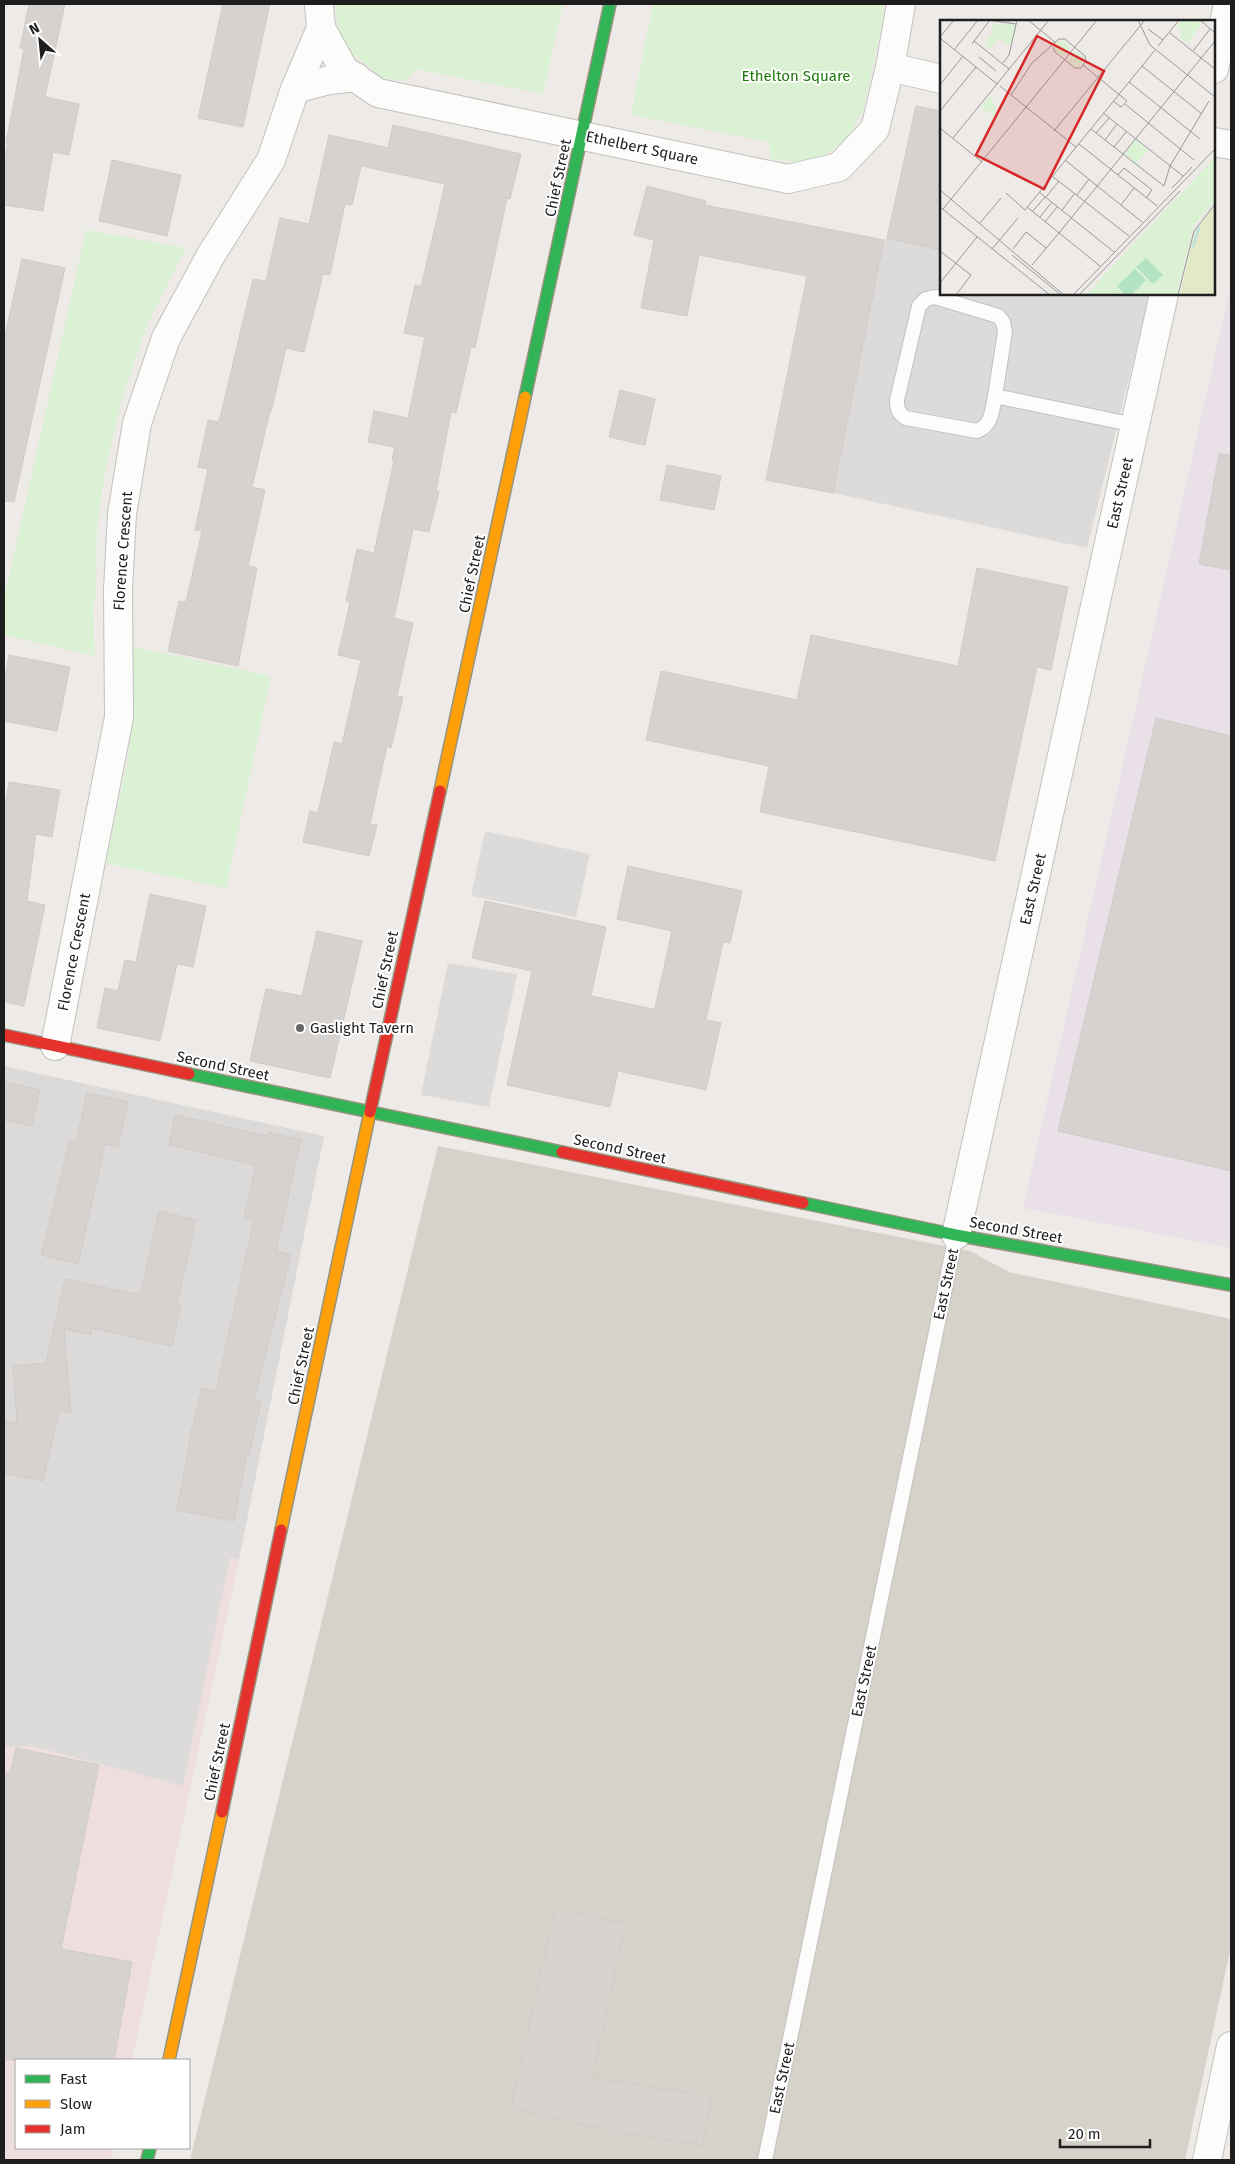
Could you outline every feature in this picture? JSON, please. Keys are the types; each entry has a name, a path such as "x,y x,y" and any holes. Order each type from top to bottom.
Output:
{"street":[{"name":"Chief Street","path":"168,2059 370,1112 583,136 610,4"},
{"name":"Ethelbert Square","path":"320,16 344,70 378,93 788,179 839,167 875,129 890,67 901,4"},
{"path":"1215,64 1228,4"},
{"name":"Florence Crescent","path":"55,1046 119,717 118,589 122,514 137,423 166,338 211,255 271,160 320,16"},
{"path":"890,67 940,78"},
{"path":"295,89 330,80 356,77"},
{"path":"1215,142 1231,145"},
{"name":"East Street","path":"956,1235 1164,295"},
{"name":"Second Street","path":"4,1035 956,1235 1231,1285"},
{"path":"1207,2160 1231,2046"}],"lane":[{"path":"935,297 998,316 1004,322 1005,332 995,396 990,420 986,427 977,431 906,418 900,414 897,408 897,400 919,306 926,299 935,297"},
{"path":"995,396 1136,425"},
{"name":"East Street","path":"765,2160 956,1235"}],"shaded area":[{"path":"887,238 940,250 940,295 1150,295 1087,548 833,493 884,240"},
{"path":"1231,285 1231,1248 1023,1208"},
{"path":"485,831 590,854 576,917 471,896"},
{"path":"448,963 517,974 489,1107 421,1095"},
{"path":"4,1066 324,1136 239,1560 4,1501"},
{"path":"438,1146 970,1251 1009,1272 1231,1319 1231,1946 1185,2160 190,2160"},
{"path":"4,1500 232,1548 183,1786 36,1747 4,1746"},
{"path":"4,1501 239,1560 132,2059 15,2059 15,2149 114,2149 111,2160 4,2160"}],"green space":[{"path":"334,4 563,4 543,94 416,69 406,81 381,78 350,51 340,34"},
{"name":"Ethelton Square","path":"653,4 883,4 884,15 863,111 846,139 824,156 797,162 770,159 769,142 631,115"},
{"path":"86,230 186,248 148,323 122,398 106,466 97,526 96,596 93,607 95,656 4,635 4,599"},
{"path":"133,647 271,676 226,888 105,863 127,765 133,719"}],"building":[{"path":"29,4 65,4 45,97 79,104 69,155 53,152 43,211 4,205 4,166 8,143 6,143 24,49 20,48"},
{"path":"223,4 270,4 243,127 198,118"},
{"path":"916,106 940,111 940,250 887,238"},
{"path":"393,125 521,154 510,199 507,198 475,348 471,347 456,413 451,412 436,491 439,492 429,532 413,529 394,618 413,623 397,696 403,697 391,748 387,746 370,824 377,825 369,856 303,842 310,811 318,813 334,742 342,744 361,660 338,655 350,602 346,601 357,549 374,553 394,461 392,460 395,447 368,442 374,411 408,418 425,337 404,333 415,285 421,287 445,184 361,166 352,205 345,204 330,275 323,274 304,352 286,348 270,411 252,487 265,490 248,566 257,568 238,666 168,651 179,601 186,602 202,531 195,530 208,469 198,467 208,420 219,422 253,279 266,281 280,218 309,224 329,135 388,148"},
{"path":"112,160 181,175 167,236 99,221"},
{"path":"647,186 706,201 705,205 884,240 833,493 766,480 807,276 699,255 687,316 641,308 654,240 634,235"},
{"path":"22,259 65,268 14,502 4,501 4,340"},
{"path":"620,390 655,399 645,445 609,437"},
{"path":"1219,454 1231,455 1231,570 1199,564"},
{"path":"667,465 721,476 714,510 660,500"},
{"path":"977,568 1068,587 1051,670 1037,667 995,861 760,812 769,766 646,740 661,671 797,700 811,635 958,666"},
{"path":"9,655 70,667 57,731 4,721 4,684"},
{"path":"1156,718 1231,736 1231,1171 1058,1131"},
{"path":"9,782 60,790 52,837 36,834 27,901 45,905 24,1006 4,1002 4,814"},
{"path":"628,866 742,891 730,943 723,942 706,1020 721,1023 706,1090 618,1071 610,1107 507,1085 532,971 472,958 485,901 606,927 591,996 653,1009 655,1008 672,931 617,919"},
{"path":"150,894 206,906 193,967 177,964 160,1041 97,1028 105,988 118,991 125,960 136,962"},
{"name":"Gaslight Tavern","path":"317,931 362,941 330,1078 250,1061 266,989 302,996"},
{"path":"4,1082 40,1090 32,1126 4,1120"},
{"path":"87,1093 128,1102 118,1147 105,1144 78,1264 41,1255 70,1139 76,1141"},
{"path":"175,1115 267,1136 268,1132 301,1140 276,1251 291,1255 254,1400 261,1401 249,1455 247,1454 234,1521 177,1510 189,1441 202,1388 216,1391 254,1220 244,1218 256,1165 169,1145"},
{"path":"159,1211 196,1220 177,1304 181,1304 172,1346 92,1328 91,1335 64,1329 71,1412 59,1412 43,1481 4,1473 4,1420 17,1423 13,1366 46,1363 65,1279 140,1295"},
{"path":"16,1748 99,1765 61,1949 132,1962 114,2059 4,2060 4,1772 10,1773"},
{"path":"555,1908 626,1924 592,2078 711,2096 703,2145 611,2131 511,2108"}],"traffic: fast":[{"path":"525,397 610,4"},
{"path":"189,1074 562,1152"},
{"path":"803,1203 956,1235 1231,1285"},
{"path":"147,2160 150,2149"}],"traffic: slow":[{"path":"440,791 525,397"},
{"path":"281,1530 370,1112"},
{"path":"169,2059 222,1812"}],"traffic: jam":[{"path":"370,1112 440,791"},
{"path":"4,1035 189,1074"},
{"path":"562,1152 803,1203"},
{"path":"222,1812 281,1530"}],"place":[{"name":"Gaslight Tavern","path":"300,1028"}]}
